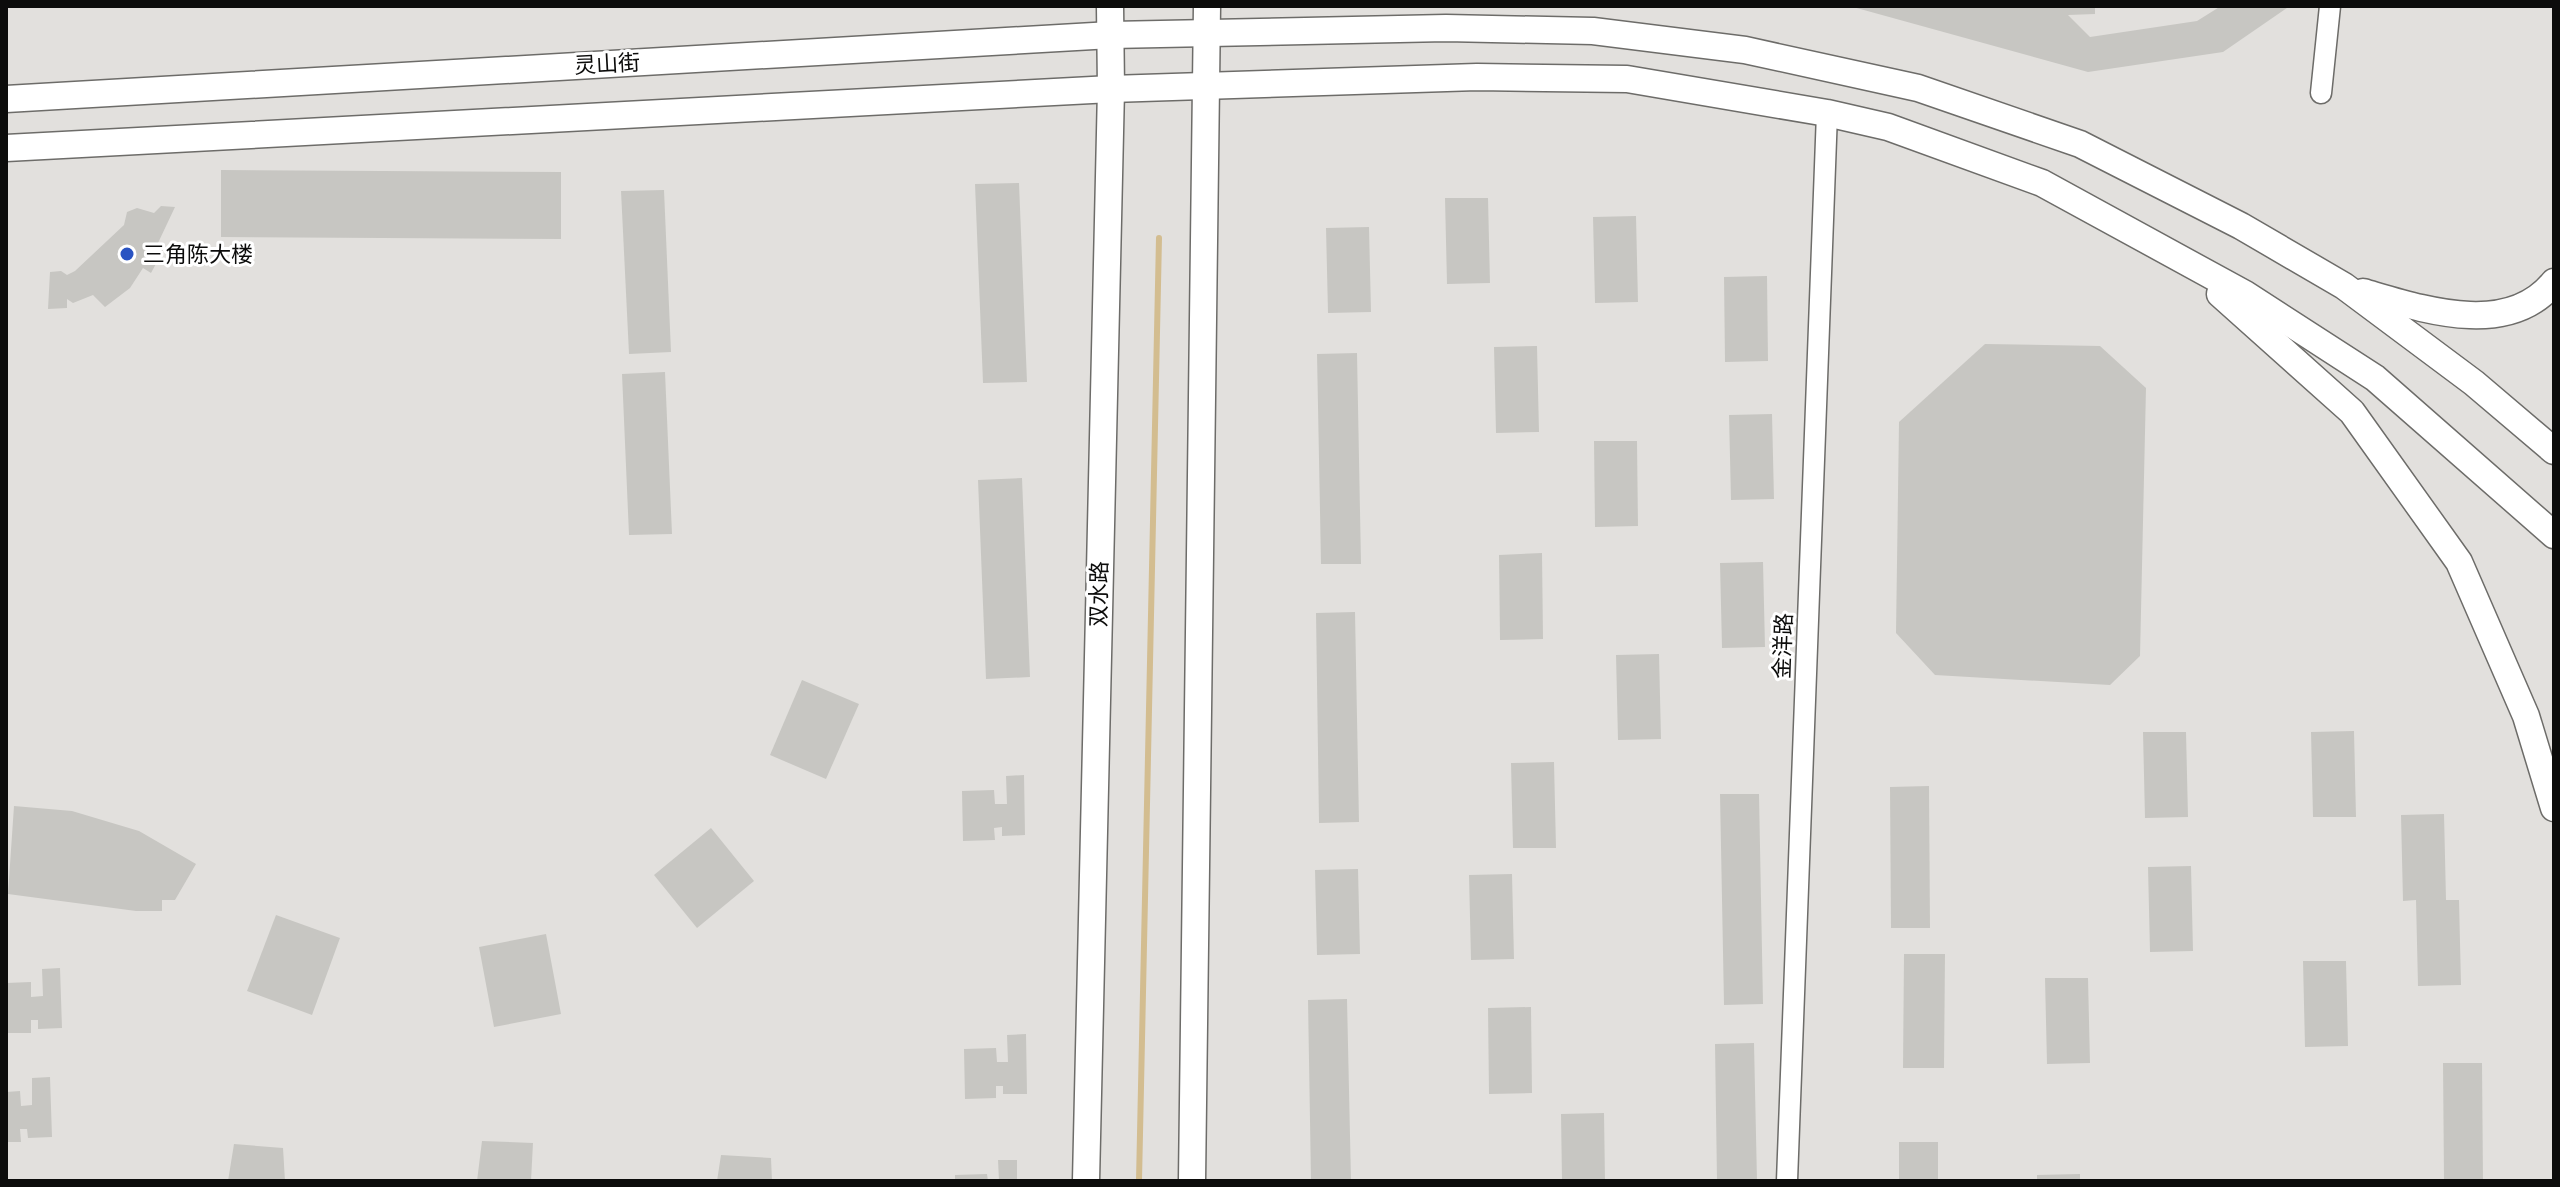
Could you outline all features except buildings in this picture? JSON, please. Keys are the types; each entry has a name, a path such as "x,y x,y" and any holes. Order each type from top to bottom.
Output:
{"main road":[{"name":"双水路","path":"1086,1181 1111,89 1110,6"},
{"path":"1192,1181 1207,6"},
{"name":"灵山街","path":"6,99 1111,35 1446,28 1593,31 1745,50 1918,88 2080,144 2241,226 2344,286"},
{"path":"6,148 1111,89 1477,77 1627,79 1827,113 1888,127 2042,183 2245,294 2375,378 2554,535"},
{"path":"2181,259 2352,412 2459,562 2526,716 2554,808"},
{"path":"2344,286 2418,308 2453,314 2499,315 2544,295 2554,282"},
{"path":"2344,286 2474,383 2554,451"}],"street":[{"path":"2321,93 2330,6"},
{"name":"金洋路","path":"1787,1181 1827,113"}],"waterway":[{"path":"1139,1181 1159,238"}],"place":[{"name":"三角陈大楼","path":"127,254"}]}
